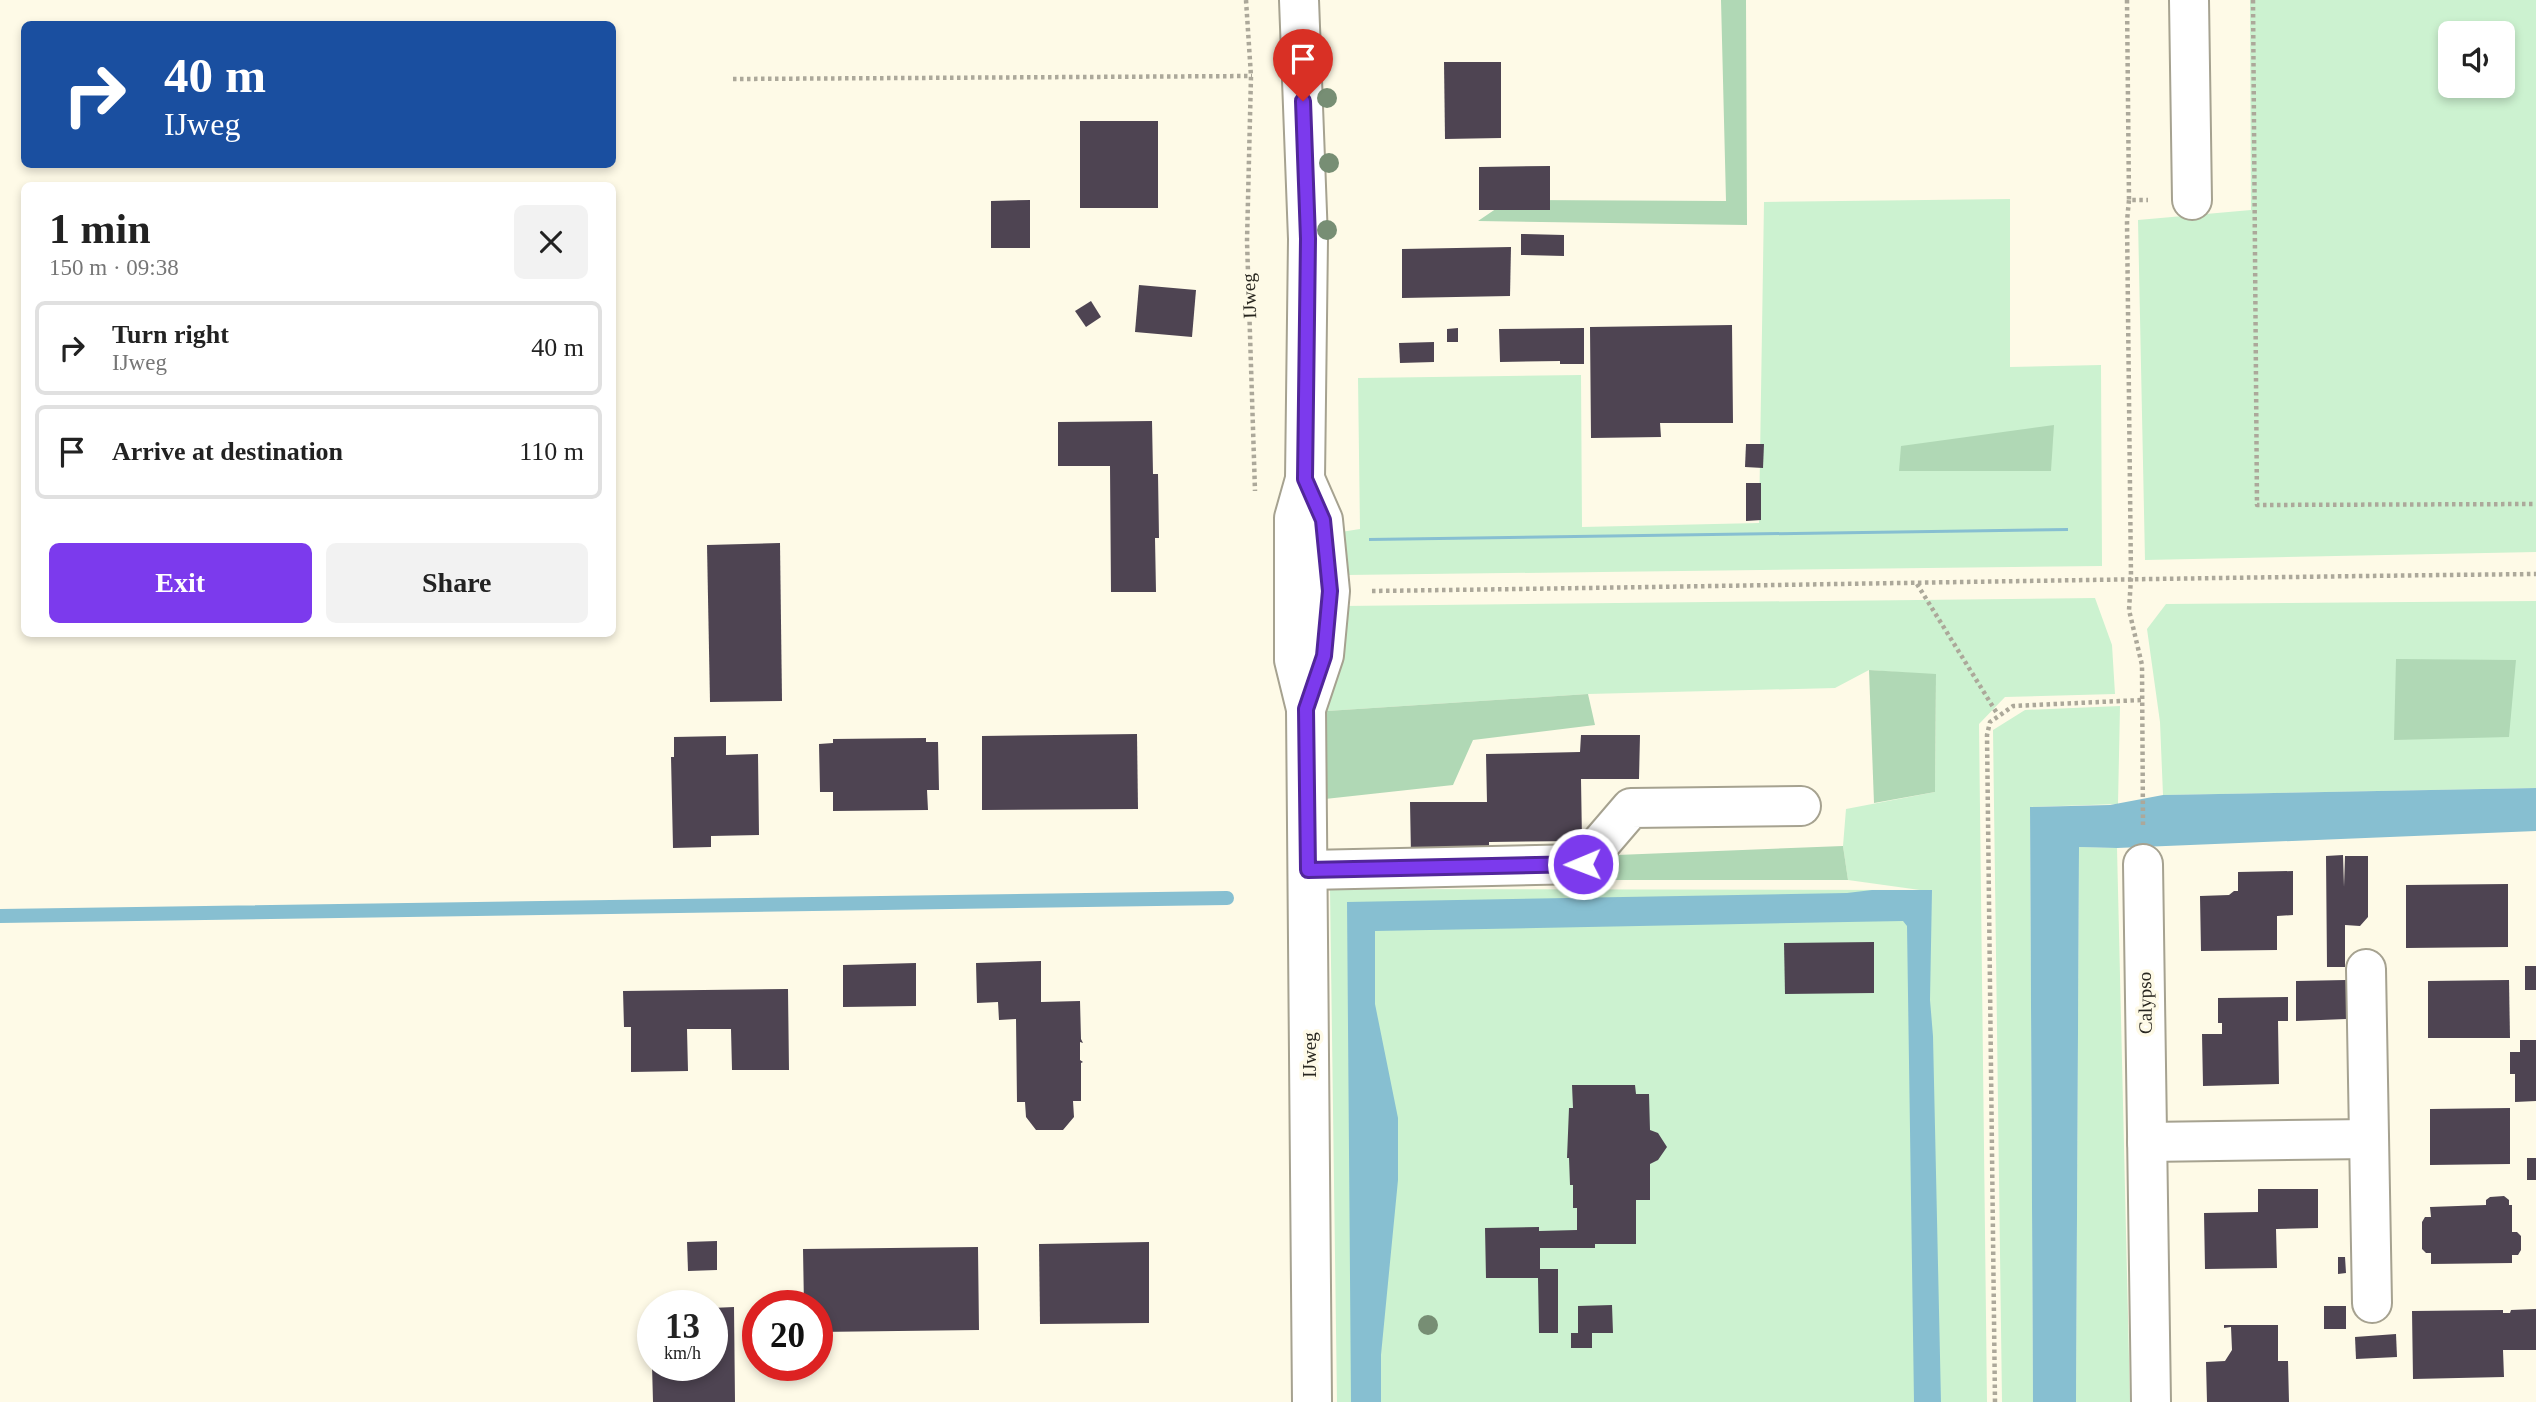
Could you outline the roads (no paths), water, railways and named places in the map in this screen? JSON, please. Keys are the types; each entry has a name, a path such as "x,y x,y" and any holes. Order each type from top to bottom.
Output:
{"street":[{"name":"IJweg","path":"1299,0 1308,239 1305,479 1294,518 1294,660 1306,709 1312,1402"},
{"path":"2189,0 2192,200"},
{"name":"IJweg","path":"1305,479 1323,520 1330,591 1324,656 1306,709"},
{"path":"1308,870 1583,864 1631,808 1801,806"},
{"name":"Calypso","path":"2143,864 2151,1402"},
{"path":"2366,969 2372,1303"},
{"path":"2147,1142 2369,1139"}],"water":[{"path":"2068,528 2068,531 1369,541 1369,538"},
{"path":"2536,788 2536,831 2117,848 2079,847 2076,1402 2033,1402 2030,807 2110,805 2163,795"},
{"path":"1872,890 1932,890 1930,1000 1941,1402 1914,1402 1907,926 1903,921 1375,931 1375,1004 1398,1118 1398,1180 1381,1355 1381,1402 1351,1402 1347,902 1847,893"}],"waterway":[{"path":"0,916 1227,898"}]}
